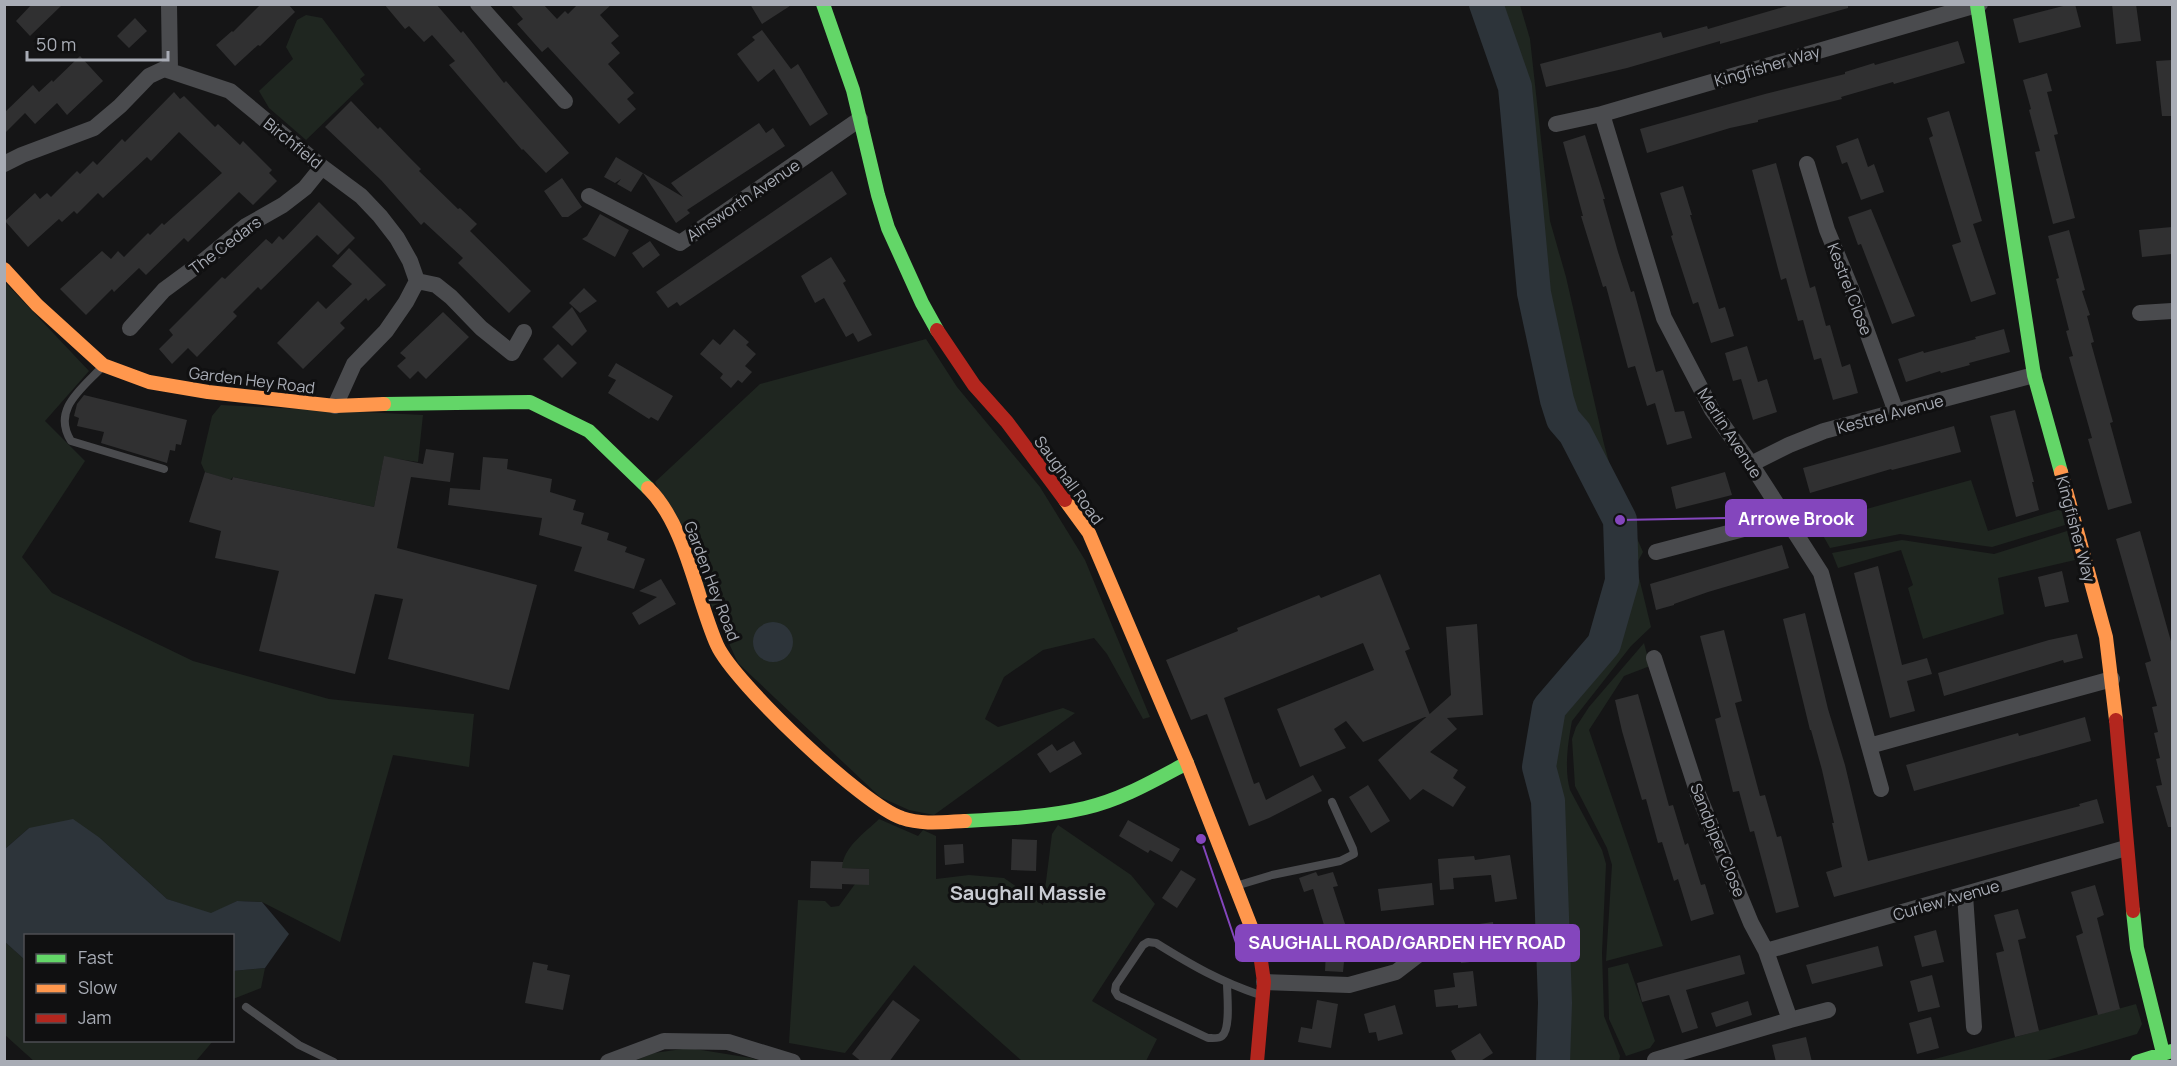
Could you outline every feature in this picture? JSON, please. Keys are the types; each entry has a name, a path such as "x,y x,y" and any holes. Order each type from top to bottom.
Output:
{"street":[{"path":"4,164 94,128 120,106 148,76 164,69 170,70 169,4"},
{"path":"478,4 565,101"},
{"name":"Saughall Road","path":"823,4 853,90 888,228 922,303 946,346 974,385 1007,422 1089,533 1187,763 1258,942 1264,989 1257,1062"},
{"name":"Kingfisher Way","path":"1556,124 1602,114 1978,5 2034,375 2106,637 2122,779 2126,848 2137,948 2168,1052"},
{"name":"Birchfield","path":"170,70 230,91 361,196 380,216 410,261 417,281"},
{"name":"Merlin Avenue","path":"1602,114 1664,318 1712,410 1751,464 1821,573 1881,789"},
{"name":"Ainsworth Avenue","path":"590,196 680,243 860,120"},
{"name":"Kestrel Close","path":"1807,164 1827,230 1853,293 1896,412"},
{"name":"The Cedars","path":"130,328 164,290 206,260 246,226 283,205 305,188 322,167"},
{"name":"Garden Hey Road","path":"4,269 37,305 103,365 149,382 196,390 335,406 530,402 589,430 654,494 677,532 718,647 738,677 764,705 837,772 878,805 901,818 929,823 1016,819 1087,808 1137,789 1187,763"},
{"path":"335,406 354,364 386,331 406,303 417,281 436,285 512,354 524,332"},
{"path":"2140,313 2172,311"},
{"name":"Kestrel Avenue","path":"1751,464 1824,431 2034,375"},
{"path":"1656,552 1755,525 1781,511"},
{"name":"Sandpiper Close","path":"1654,658 1698,794 1751,923 1766,951 1790,1020"},
{"path":"1869,746 2112,679"},
{"name":"Curlew Avenue","path":"1766,951 2126,848"},
{"path":"1965,895 1974,1027"},
{"path":"1264,989 1349,985 1396,972 1439,939"},
{"path":"1655,1060 1828,1010"},
{"path":"608,1062 663,1041 728,1042 793,1062"},
{"path":"2137,1062 2168,1052"}],"lane":[{"path":"103,365 69,403 63,418 65,431 71,441 164,469"},
{"path":"1236,886 1272,875 1340,861 1354,854 1332,802"},
{"path":"1227,984 1227,1028 1222,1036 1216,1039 1208,1038 1118,996 1115,991 1116,985 1143,945 1148,942 1156,943 1202,972 1227,984 1264,989"},
{"path":"246,1007 299,1045 334,1062"}],"shaded area":[{"path":"1486,5 1520,5 1530,39 1550,221 1566,277 1618,495 1643,552 1636,565 1651,627 1631,646 1572,721 1567,756 1570,790 1602,850 1606,864 1602,953 1604,1016 1620,1056 1619,1061 1567,1061 1569,1021 1551,778 1550,731 1562,704 1593,672 1617,630 1627,586 1620,519 1575,433 1563,419 1534,293 1515,87"},
{"path":"306,15 322,18 365,75 360,79 364,84 306,140 269,108 259,91 293,59 286,47 297,20"},
{"path":"4,281 89,371 45,421 85,461 22,557 52,593 193,661 329,699 474,714 469,767 393,755 340,942 262,902 237,901 211,914 167,899 100,838 29,828 5,849"},
{"path":"926,339 957,387 1040,487 1085,560 1150,717 1143,719 1107,654 1094,638 1043,650 1004,677 985,719 998,727 1063,708 1075,713 934,815 909,810 880,797 738,663 655,482 760,384"},
{"path":"221,405 423,415 418,462 384,457 374,507 233,477 230,480 205,472 201,463 212,416"},
{"path":"1971,480 1988,531 2061,509 2065,525 1992,547 1900,534 1830,548 1816,523"},
{"path":"2067,531 2075,560 1998,578 2004,614 1923,639 1908,588 1913,585 1901,550 1838,568 1832,553 1902,540 1994,554"},
{"path":"773,622 787,628 793,642 787,656 773,662 759,656 753,642 759,628"},
{"path":"1644,643 1650,666 1624,676 1589,730 1663,946 1606,961 1612,865 1607,848 1575,786 1572,739 1576,727 1589,707"},
{"path":"73,819 100,838 167,899 211,913 237,901 262,902 289,934 265,968 234,971 234,934 24,934 24,959 5,942 5,849 29,828"},
{"path":"879,819 918,836 923,830 936,836 936,879 969,875 1004,878 1043,905 1052,834 1058,825 1131,875 1155,904 1092,1001 1157,1039 1146,1061 1022,1061 914,965 845,1053 789,1043 798,900 825,901 831,907 839,906 855,884 869,884 869,869 842,868 843,860 850,847"},
{"path":"5,942 24,959 24,1042 212,1042 196,1061 35,1062 5,1035"},
{"path":"1628,963 1655,1041 1650,1048 1626,1056 1609,1019 1608,968"},
{"path":"265,968 261,988 234,999 234,971"},
{"path":"2136,1004 2142,1024 2137,1034 2044,1061 1924,1062"},
{"path":"689,1048 760,1061 632,1062 654,1053"}],"building":[{"path":"32,4 63,4 30,36 16,21"},
{"path":"261,4 288,4 295,12 260,46 258,45 235,66 216,45 233,32"},
{"path":"384,4 436,4 461,33 463,31 504,83 506,81 569,153 546,173 522,150 449,65 455,61 432,35 424,42 409,26 405,29"},
{"path":"510,4 543,4 557,19 565,11 568,14 578,4 612,4 600,15 619,36 611,43 620,53 608,64 634,93 627,99 636,109 619,124 548,47 542,52 517,24 523,19"},
{"path":"750,4 793,4 762,24"},
{"path":"1794,4 1848,4 1848,8 1720,44 1720,41 1627,68 1546,87 1540,64 1661,32 1663,38 1707,26 1708,29"},
{"path":"2075,4 2081,27 2019,43 2013,19"},
{"path":"2112,4 2136,4 2141,41 2116,44"},
{"path":"135,18 147,31 129,48 117,36"},
{"path":"762,30 791,69 798,64 828,114 810,126 774,69 758,82 737,54 755,40 752,37"},
{"path":"1958,41 1965,63 1647,153 1640,129"},
{"path":"80,56 103,81 67,115 57,103 35,124 25,113 4,134 4,113 33,85 39,92"},
{"path":"2172,60 2172,116 2162,116 2156,61"},
{"path":"2047,73 2052,91 2047,92 2058,134 2054,135 2075,218 2053,224 2035,152 2040,151 2023,80"},
{"path":"174,92 180,99 184,96 215,127 218,124 240,145 243,141 272,170 269,173 277,181 253,205 239,192 188,242 184,238 146,275 139,268 114,292 112,289 86,315 60,289 102,251 111,259 118,251 124,257 148,233 150,235 162,223 164,225 222,173 179,132 151,161 147,157 103,198 98,193 77,214 74,211 62,222 59,219 28,247 5,221 35,193 40,199 47,193 51,197 77,171 80,174 93,161 97,165 122,139 125,142"},
{"path":"351,101 421,169 419,171 477,224 470,231 531,291 509,313 458,263 463,258 424,222 421,225 381,180 325,127"},
{"path":"1949,111 1982,221 1973,224 1996,294 1971,302 1952,245 1961,242 1929,138 1933,136 1927,118"},
{"path":"759,123 766,133 773,128 785,146 687,210 690,213 676,223 643,173 683,197 671,183"},
{"path":"1585,135 1605,199 1603,199 1618,252 1631,292 1634,291 1656,372 1663,370 1675,412 1684,411 1692,438 1667,445 1655,403 1647,406 1635,366 1628,368 1606,286 1603,287 1581,216 1583,216 1563,142"},
{"path":"1858,138 1868,167 1874,164 1884,192 1861,200 1847,162 1842,164 1836,146"},
{"path":"616,157 643,173 631,192 617,184 621,179 615,183 604,177"},
{"path":"1776,163 1810,288 1815,286 1826,326 1830,325 1842,367 1850,364 1858,393 1833,400 1821,358 1814,360 1803,320 1798,321 1786,278 1781,280 1752,170"},
{"path":"832,171 847,194 680,306 677,302 668,308 656,292"},
{"path":"562,178 582,207 568,217 562,217 544,191"},
{"path":"1683,186 1719,309 1725,307 1734,336 1711,343 1698,302 1693,304 1660,193"},
{"path":"319,202 355,238 338,255 317,235 261,290 258,287 233,312 237,316 197,357 188,348 172,364 159,349 173,335 169,330 222,277 225,279 266,239 272,244 279,236 283,240"},
{"path":"1871,209 1915,316 1892,324 1848,217"},
{"path":"600,214 629,230 615,257 582,239 587,236"},
{"path":"2172,227 2172,254 2142,257 2139,230"},
{"path":"2069,230 2085,290 2082,291 2090,315 2087,316 2094,342 2091,343 2132,503 2108,510 2088,439 2092,438 2069,357 2073,356 2066,331 2069,330 2048,236"},
{"path":"650,241 660,255 643,268 632,253"},
{"path":"349,248 386,285 368,301 366,298 340,323 345,328 303,369 277,343 318,301 326,309 352,284 332,266"},
{"path":"831,257 846,281 843,283 872,335 858,342 853,333 846,337 824,298 815,303 801,276"},
{"path":"584,288 597,301 580,313 569,303"},
{"path":"572,307 587,331 572,346 552,327"},
{"path":"443,312 469,337 426,379 418,371 410,379 397,366 406,358 400,353"},
{"path":"734,329 749,342 746,345 756,354 745,366 752,372 742,383 738,380 731,388 720,378 723,374 700,354 713,339 720,345"},
{"path":"2004,329 2010,352 1906,382 1898,359 1976,339 1975,337"},
{"path":"558,344 577,363 562,378 543,359"},
{"path":"1747,346 1758,382 1767,379 1777,412 1753,420 1741,379 1733,381 1725,353"},
{"path":"616,363 673,396 658,421 651,417 649,419 608,393 616,380 608,376"},
{"path":"84,395 187,420 181,445 176,444 175,451 170,450 167,463 101,443 104,432 77,426 79,418 74,416 77,404"},
{"path":"2015,410 2039,510 2016,517 1990,416"},
{"path":"1954,426 1961,452 1891,469 1810,493 1803,468"},
{"path":"426,449 454,453 450,482 411,477 397,548 537,585 509,690 388,659 403,599 375,594 355,674 259,651 279,571 215,558 221,531 189,522 205,472 232,480 233,477 374,507 384,456 423,464"},
{"path":"483,457 508,459 507,469 552,479 550,492 576,500 573,510 584,513 581,524 609,533 607,540 627,547 625,552 645,559 634,589 574,571 582,547 539,535 542,518 448,505 450,488 480,490"},
{"path":"1725,472 1732,495 1676,509 1671,487"},
{"path":"2140,531 2172,645 2172,827 2168,827 2156,786 2162,785 2156,759 2160,758 2154,733 2158,732 2152,707 2157,706 2145,663 2151,661 2116,539"},
{"path":"1782,545 1789,568 1656,610 1650,584"},
{"path":"1878,566 1902,665 1927,658 1932,674 1907,681 1915,711 1890,718 1854,573"},
{"path":"2062,571 2069,602 2045,607 2038,577"},
{"path":"1380,574 1410,649 1405,651 1430,715 1363,742 1346,721 1334,729 1346,748 1300,767 1277,709 1374,670 1363,643 1224,698 1254,784 1259,782 1266,800 1313,775 1322,791 1249,826 1207,714 1191,720 1166,660 1319,595 1321,598"},
{"path":"661,579 676,604 639,625 632,613 657,597 639,591"},
{"path":"1805,613 1868,861 2080,806 2079,804 2097,799 2104,823 1834,897 1826,872 1842,867 1832,823 1834,823 1783,619"},
{"path":"1477,624 1483,715 1447,718 1457,729 1430,752 1458,770 1453,778 1466,787 1453,807 1423,789 1410,800 1378,760 1451,695 1446,627"},
{"path":"1724,630 1742,701 1735,703 1760,796 1765,795 1777,837 1781,836 1799,907 1776,913 1754,831 1750,832 1739,791 1733,792 1715,719 1721,717 1700,636"},
{"path":"2077,634 2083,658 2064,663 2063,660 1944,696 1938,673"},
{"path":"1638,694 1669,806 1673,805 1685,845 1688,843 1701,885 1705,884 1714,914 1691,921 1678,879 1674,881 1662,842 1658,843 1646,799 1642,800 1622,731 1615,700"},
{"path":"2085,717 2091,741 1914,791 1906,765 2018,733 2019,736"},
{"path":"1074,741 1082,754 1050,773 1037,754 1052,744 1057,751"},
{"path":"1368,785 1390,821 1371,833 1349,797"},
{"path":"1128,820 1180,849 1172,862 1150,850 1148,853 1119,836"},
{"path":"1012,839 1037,840 1036,871 1011,870"},
{"path":"963,844 964,863 945,865 944,845"},
{"path":"1510,855 1517,899 1495,902 1491,875 1453,878 1454,889 1440,890 1438,859 1474,856 1475,860"},
{"path":"811,861 843,862 842,868 869,869 869,885 842,884 842,889 810,888"},
{"path":"1181,870 1196,879 1177,908 1162,898"},
{"path":"1316,872 1318,876 1333,872 1338,886 1333,887 1347,930 1343,972 1325,971 1326,951 1300,950 1301,933 1327,935 1313,889 1304,892 1299,878"},
{"path":"1432,883 1434,905 1381,911 1378,889"},
{"path":"2095,885 2104,915 2097,918 2120,1009 2098,1015 2076,936 2083,933 2071,892"},
{"path":"2018,909 2026,938 2018,940 2039,1031 2015,1037 1996,953 2004,951 1994,915"},
{"path":"1493,922 1496,945 1505,944 1506,958 1461,963 1459,947 1468,946 1465,926"},
{"path":"1936,930 1944,962 1922,967 1914,936"},
{"path":"1878,946 1883,966 1812,984 1806,965"},
{"path":"1740,955 1745,974 1686,990 1698,1028 1682,1033 1669,995 1642,1002 1637,983"},
{"path":"533,962 548,965 547,970 570,975 563,1010 525,1003"},
{"path":"1473,971 1477,1006 1436,1007 1434,990 1455,987 1453,973"},
{"path":"1932,975 1940,1007 1918,1012 1910,981"},
{"path":"893,1000 920,1020 889,1062 862,1062 852,1054"},
{"path":"1317,1000 1338,1004 1331,1048 1298,1042 1301,1027 1312,1029"},
{"path":"1748,1001 1752,1015 1716,1027 1711,1013"},
{"path":"1395,1005 1403,1034 1378,1041 1376,1032 1369,1033 1364,1014"},
{"path":"1931,1017 1939,1048 1917,1054 1909,1023"},
{"path":"1480,1033 1493,1053 1479,1062 1457,1062 1451,1051"},
{"path":"1806,1037 1812,1062 1776,1062 1772,1045"}],"waterway":[{"path":"1486,4 1515,87 1534,293 1557,400 1563,419 1575,433 1620,520 1622,581 1604,644 1549,708 1539,767 1548,801 1555,1003 1553,1062"}],"traffic: fast":[{"path":"823,4 853,90 888,228 922,303 937,330"},
{"path":"1977,5 2034,375 2061,472"},
{"path":"384,404 530,402 589,431 648,488"},
{"path":"965,821 1040,816 1085,808 1125,795 1187,763"},
{"path":"2133,911 2137,948 2163,1053"},
{"path":"2137,1062 2172,1051"}],"traffic: slow":[{"path":"4,269 37,305 103,365 149,382 208,392 335,406 384,404"},
{"path":"2061,472 2106,637 2116,720"},
{"path":"648,488 661,503 681,542 717,645 728,663 773,713 831,768 884,809 917,822 965,821"},
{"path":"1065,500 1089,533 1187,763 1259,947"}],"traffic: jam":[{"path":"937,330 974,385 1007,422 1065,500"},
{"path":"2116,720 2133,911"},
{"path":"1257,1062 1264,982 1259,947"}],"place":[{"name":"Arrowe Brook","path":"1620,520"},
{"name":"SAUGHALL ROAD/GARDEN HEY ROAD","path":"1201,839"}],"district":[{"name":"Saughall Massie","path":"1028,893"}]}
